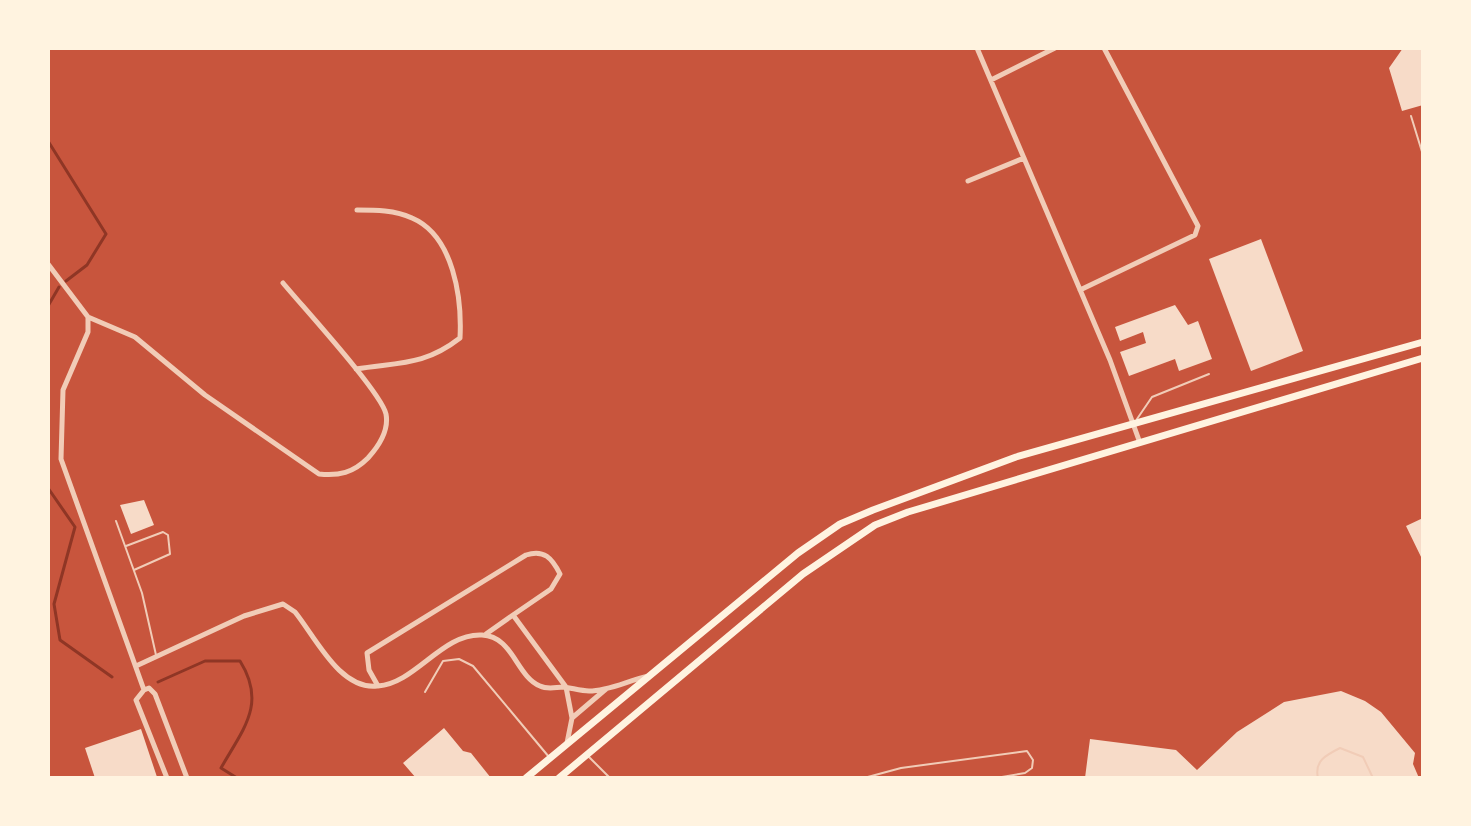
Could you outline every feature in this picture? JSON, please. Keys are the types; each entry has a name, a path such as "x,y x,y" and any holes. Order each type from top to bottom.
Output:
{"main road":[{"path":"526,778 798,553 840,524 1016,457 1423,342"},
{"path":"559,778 803,574 875,525 1423,358"}],"street":[{"path":"977,48 1080,290 1140,443"},
{"path":"991,80 1055,48"},
{"path":"1080,290 1195,235 1196,221 1104,48"},
{"path":"968,181 1024,158"},
{"path":"355,370 427,360 460,338 461,314 451,265 439,239 414,218 382,210 357,210"},
{"path":"48,264 88,317 135,337 216,403 319,474 339,476 359,466 384,438 386,413 355,370 283,283"},
{"path":"88,317 88,332 63,390 61,459 144,690"},
{"path":"136,666 244,616 283,604 295,612 349,680 365,688 378,686 398,681 467,636 486,634 557,584 560,574 550,556 541,553 526,555 367,653 369,670 378,686"},
{"path":"513,615 566,687 572,718 567,743"},
{"path":"486,634 508,648 538,686 590,691 650,676"},
{"path":"167,778 136,700 149,688 155,694 187,778"},
{"path":"572,718 607,688"}],"lane":[{"path":"1411,116 1423,155"},
{"path":"1134,423 1152,397 1209,374"},
{"path":"116,521 134,570 156,656"},
{"path":"125,546 163,532 168,535 170,554 134,570"},
{"path":"425,692 435,669 443,661 459,659 473,666 550,758"},
{"path":"1318,778 1316,768 1319,761 1340,748 1363,757 1373,778"},
{"path":"864,778 1009,751 1027,751 1033,760 1032,768 1025,773 996,778"},
{"path":"587,755 610,778"},
{"path":"1025,773 1026,778"}],"building":[{"path":"1403,48 1423,48 1423,105 1402,111 1389,68"},
{"path":"1261,239 1303,351 1251,371 1209,259"},
{"path":"1175,305 1188,325 1198,321 1212,359 1179,371 1175,359 1129,376 1120,352 1146,343 1143,332 1120,341 1115,327"},
{"path":"144,500 154,525 131,534 120,505"},
{"path":"1423,518 1423,561 1406,526"},
{"path":"1341,691 1381,712 1415,753 1413,764 1419,778 1085,778 1090,739 1176,750 1197,770 1237,732 1284,702"},
{"path":"444,728 463,751 471,753 491,778 416,778 403,763"},
{"path":"141,729 157,777 95,778 85,748"}],"waterway":[{"path":"48,141 106,234 87,265 66,281"},
{"path":"48,306 59,287"},
{"path":"48,488 75,527 54,604 60,640 112,677"},
{"path":"158,682 205,661 240,661 248,676 252,703 244,728 221,768 237,778"}]}
